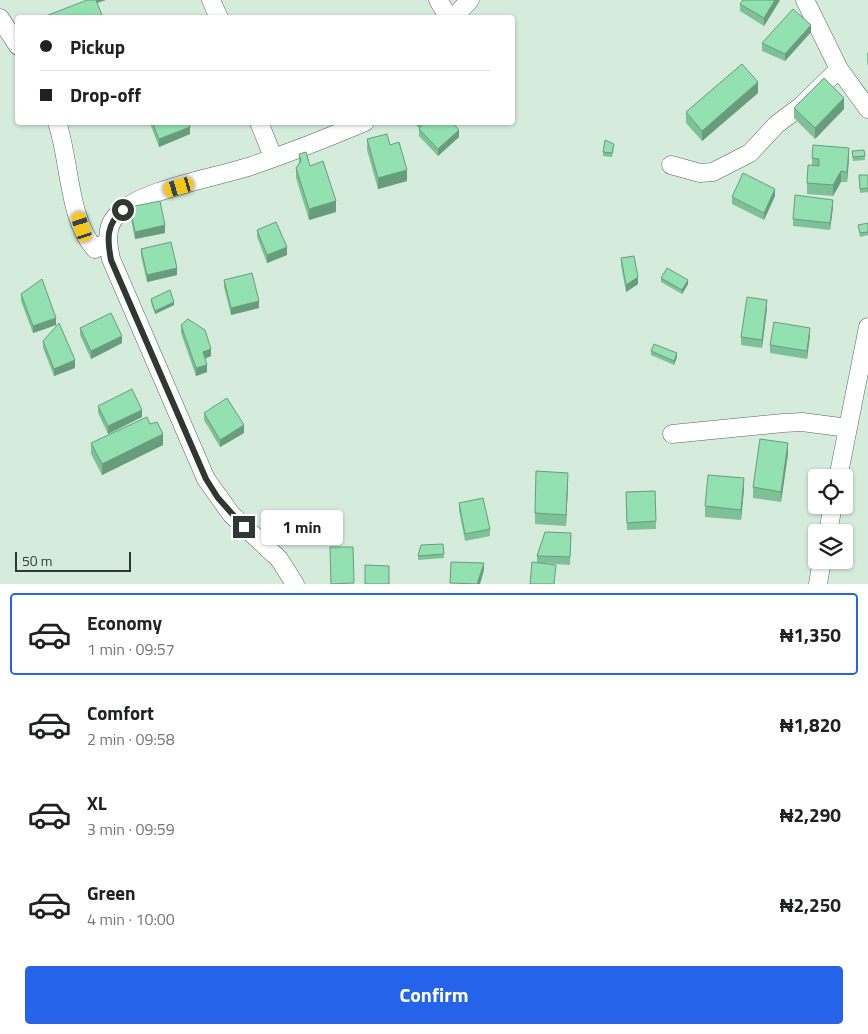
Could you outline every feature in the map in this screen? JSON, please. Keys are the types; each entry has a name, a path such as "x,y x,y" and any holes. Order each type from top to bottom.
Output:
{"street":[{"path":"212,0 218,15"},
{"path":"438,0 447,15"},
{"path":"456,15 470,0"},
{"path":"805,0 839,69 868,109"},
{"path":"0,18 15,41"},
{"path":"671,165 700,173 713,172 750,153 777,124 800,107 839,69"},
{"path":"58,125 66,160 68,183 82,227 95,249 107,242"},
{"path":"260,125 273,156"},
{"path":"295,584 279,559 232,514 206,479 111,260 107,242 114,217 133,204 161,192 252,166 273,156 306,146 358,125"},
{"path":"840,469 868,326"},
{"path":"672,434 783,422 802,422 848,428"},
{"path":"818,584 820,569"}],"building":[{"path":"87,0 96,0 102,15 49,15"},
{"path":"743,0 775,0 764,18 740,4"},
{"path":"793,9 811,25 785,54 762,43"},
{"path":"742,64 758,82 702,131 686,112"},
{"path":"824,78 844,98 815,128 794,108"},
{"path":"153,125 189,125 190,127 159,139"},
{"path":"422,125 455,125 459,130 438,149 419,129"},
{"path":"387,134 390,145 399,142 407,170 378,178 367,139"},
{"path":"605,140 614,144 612,153 603,152"},
{"path":"813,145 849,148 847,172 841,171 833,185 807,183 808,165 819,166 819,159 812,158"},
{"path":"864,150 865,156 853,157 852,151"},
{"path":"306,152 310,166 323,161 336,201 309,209 296,168 301,161 299,154"},
{"path":"743,173 775,189 764,213 732,197"},
{"path":"859,175 868,175 868,188 860,189"},
{"path":"795,195 833,200 830,223 793,219"},
{"path":"160,201 165,225 135,232 130,207"},
{"path":"276,222 287,247 267,255 257,230"},
{"path":"868,223 868,232 860,233 858,225"},
{"path":"171,242 177,268 147,275 141,249"},
{"path":"634,256 638,277 626,285 621,258"},
{"path":"667,268 688,280 682,290 661,278"},
{"path":"252,273 259,301 231,308 224,280"},
{"path":"42,279 56,318 33,326 21,294"},
{"path":"170,290 174,302 155,311 151,299"},
{"path":"747,297 767,300 762,340 741,337"},
{"path":"111,313 122,336 91,351 80,328"},
{"path":"188,319 205,330 211,349 203,352 207,365 196,368 181,325"},
{"path":"774,322 810,328 807,351 770,345"},
{"path":"59,323 75,360 54,369 43,341"},
{"path":"654,344 677,353 674,361 651,351"},
{"path":"132,389 142,410 108,426 98,406"},
{"path":"227,398 244,425 220,440 204,413"},
{"path":"147,417 150,424 157,422 163,434 102,464 91,443"},
{"path":"760,439 788,443 781,492 753,487"},
{"path":"536,471 568,473 566,515 535,513"},
{"path":"708,475 744,478 741,510 705,506"},
{"path":"655,491 656,521 627,523 626,492"},
{"path":"483,498 490,529 465,534 459,503"},
{"path":"545,532 571,533 570,557 537,556"},
{"path":"443,544 444,554 418,556 421,545"},
{"path":"330,547 353,547 354,583 331,584"},
{"path":"451,562 484,563 477,584 450,583"},
{"path":"532,562 556,565 554,584 530,584"},
{"path":"365,565 389,566 389,584 365,584"}],"route":[{"path":"123,210 114,217 110,226 107,242 111,260 206,479 218,498 244,527"}]}
